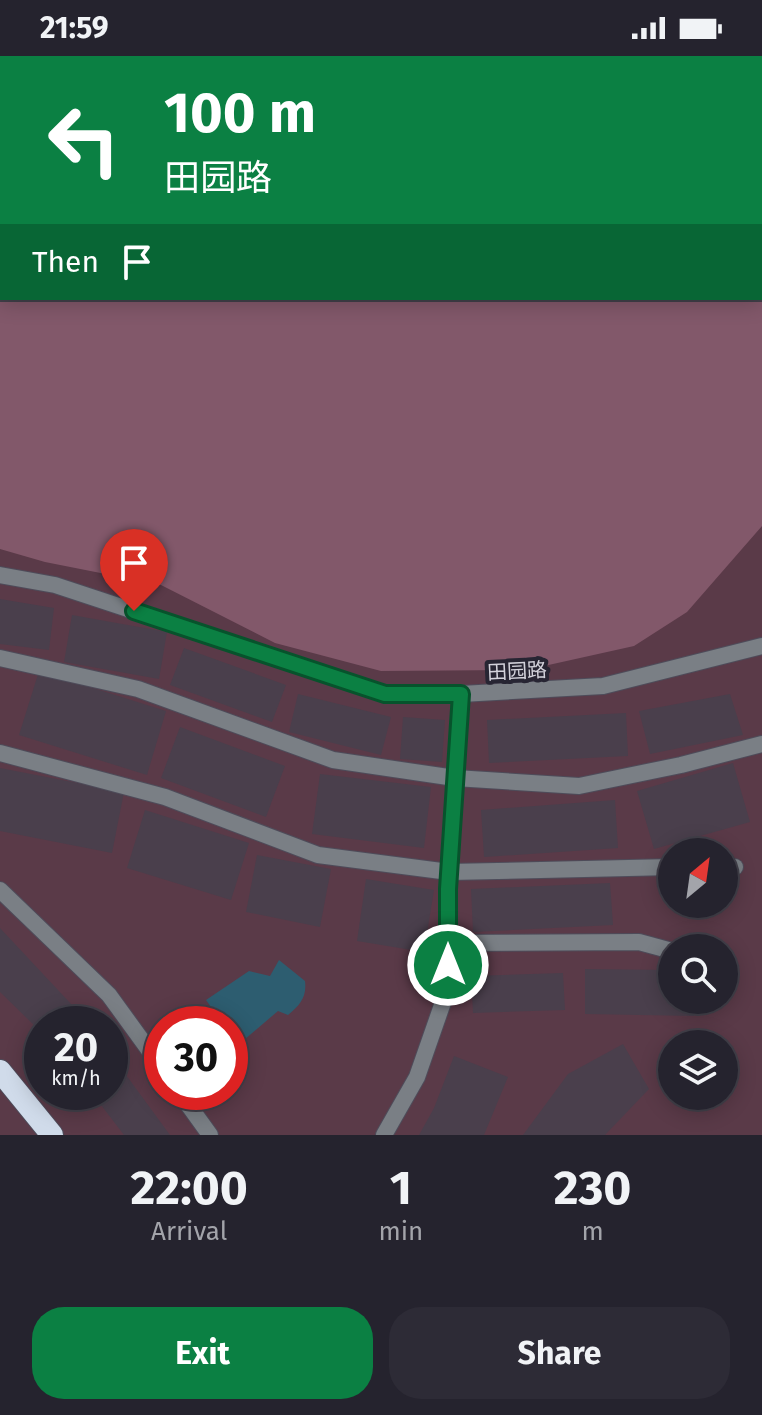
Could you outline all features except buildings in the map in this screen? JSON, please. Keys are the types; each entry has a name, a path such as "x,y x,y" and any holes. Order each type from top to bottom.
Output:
{"highway":[{"path":"0,1071 52,1135"}],"street":[{"name":"田园路","path":"0,575 55,585 385,694 461,694 603,686 762,646"},
{"path":"0,658 138,689 333,760 455,778 579,786 762,744"},
{"path":"384,1135 417,1077 448,988 449,872 461,694"},
{"path":"0,753 165,797 318,855 449,872 658,867"},
{"path":"0,890 109,995 144,1043"},
{"path":"448,943 639,942 658,947"},
{"path":"192,1110 210,1135"}],"shaded area":[{"path":"0,300 762,300 762,1135 0,1135"},
{"path":"0,300 762,300 762,526 687,612 634,646 526,670 381,671 275,643 161,585 45,562 0,549"}],"water":[{"path":"279,960 305,981 305,992 288,1015 278,1011 248,1036 248,1006 210,1006 206,1000 249,971 270,976"}],"route":[{"path":"134,611 385,694 461,694 448,889 448,965"}]}
